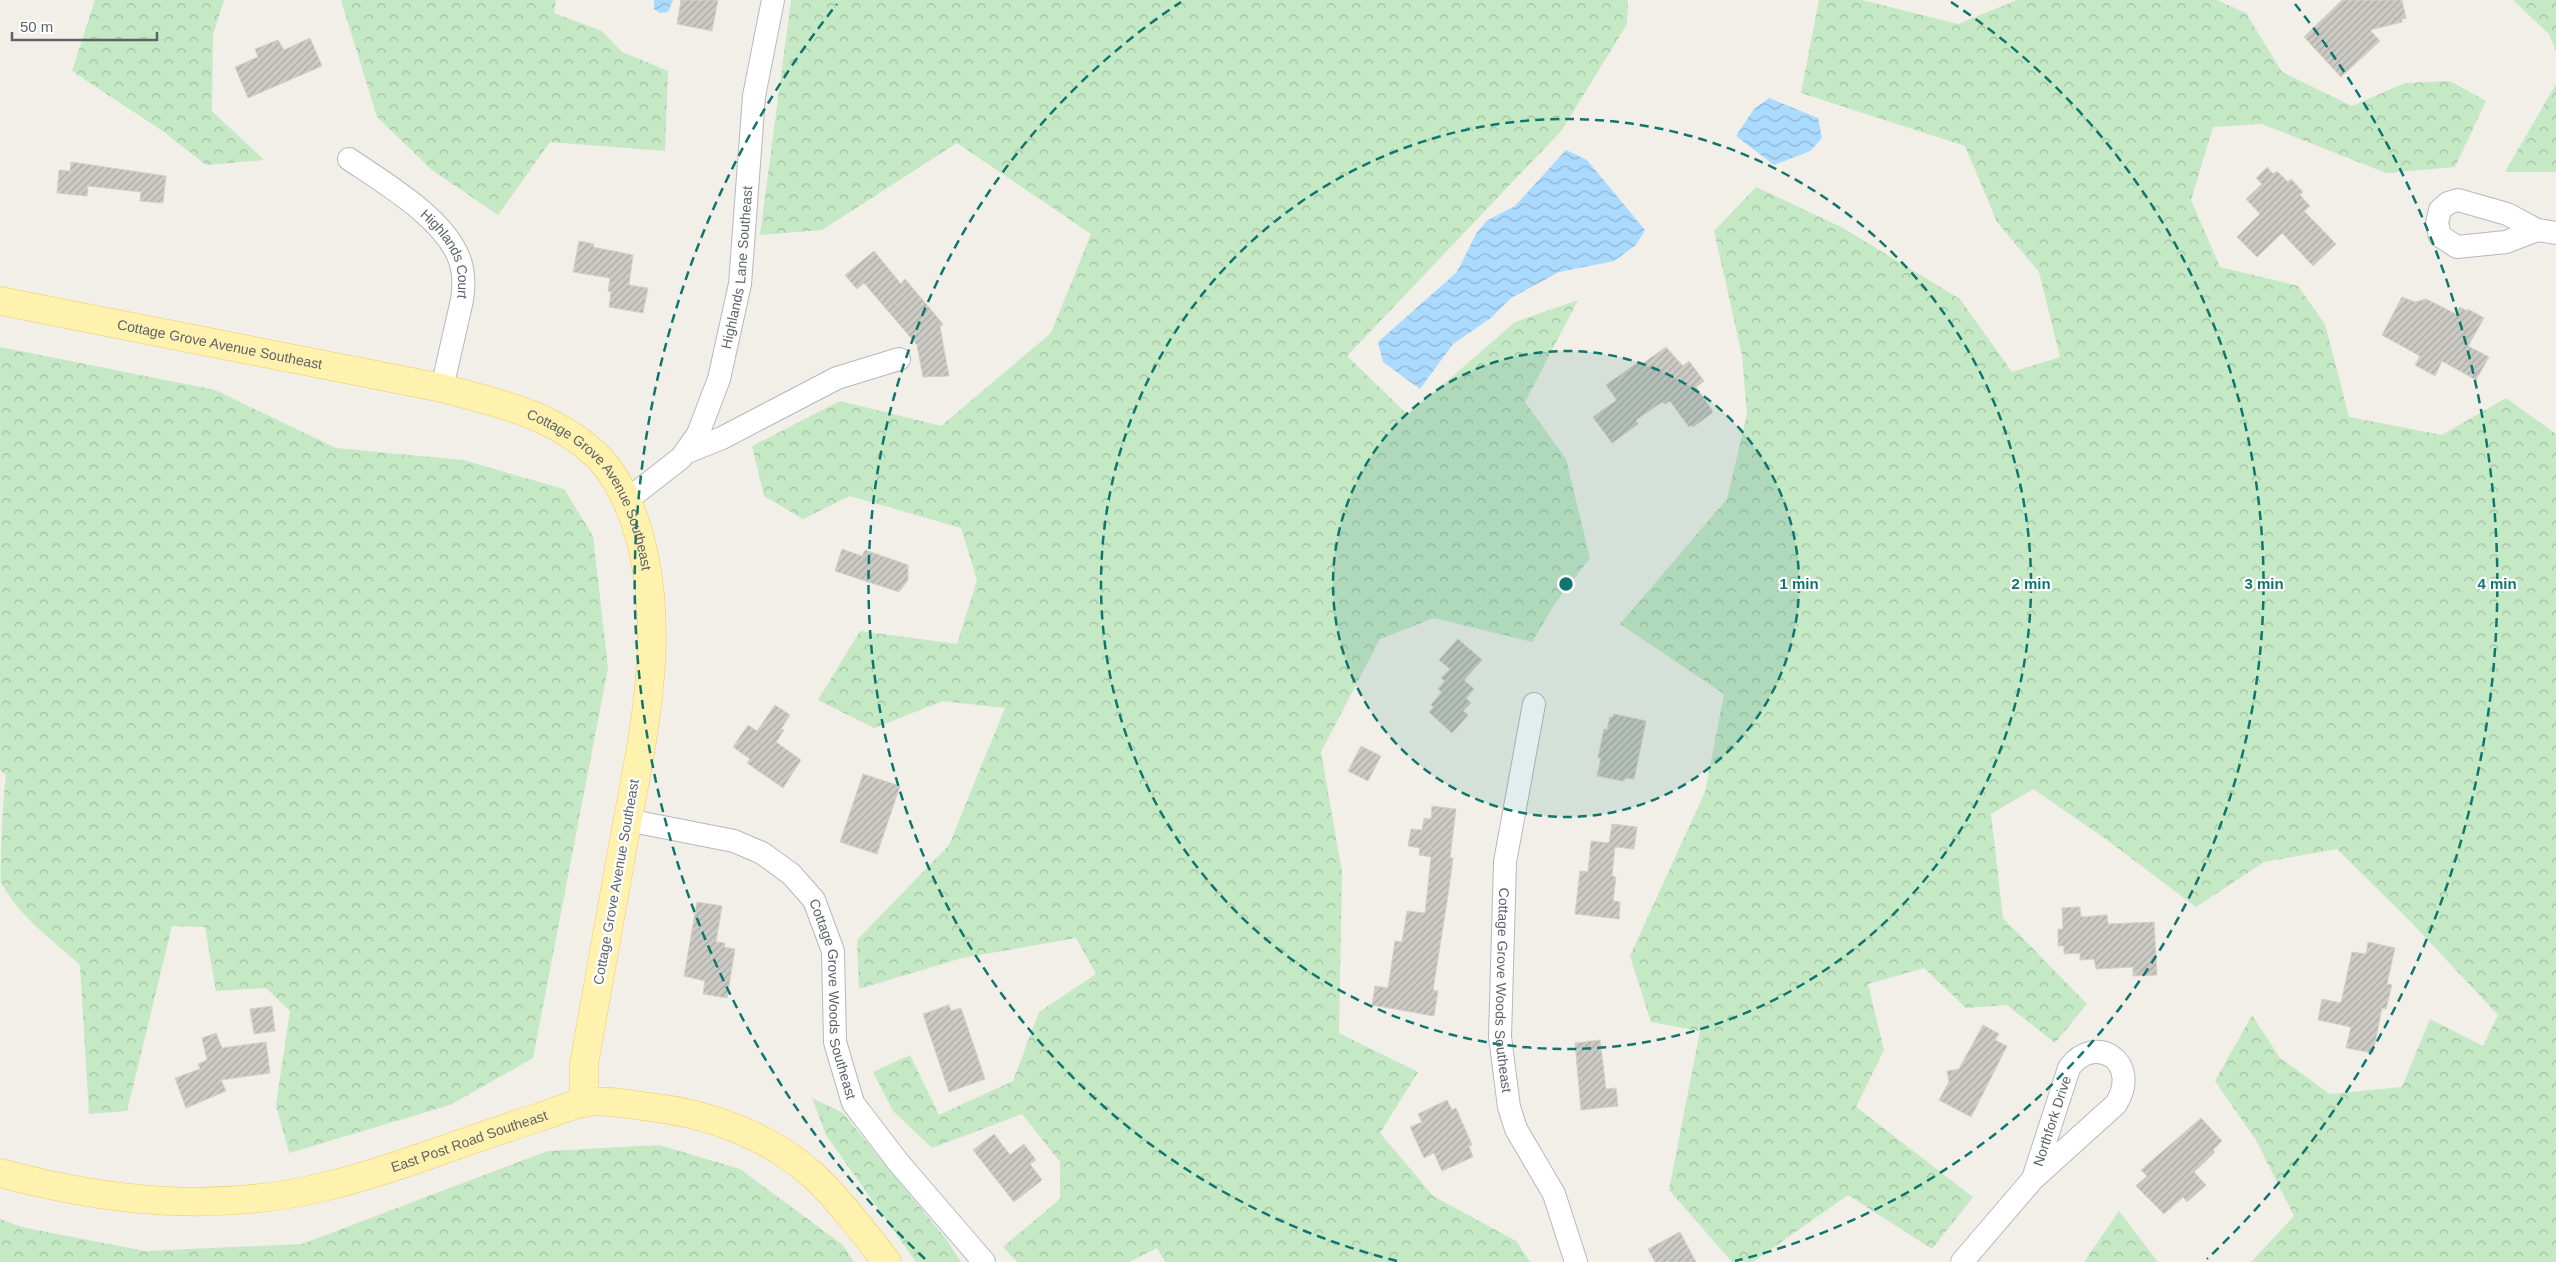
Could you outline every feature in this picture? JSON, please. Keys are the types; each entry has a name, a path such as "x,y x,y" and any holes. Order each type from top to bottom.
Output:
{"main road":[{"name":"Cottage Grove Avenue Southeast","path":"0,301 442,388 514,407 552,423 600,460 616,480 627,500 648,570 652,619 649,684 584,1064 584,1103"},
{"name":"East Post Road Southeast","path":"0,1174 86,1194 137,1201 202,1203 249,1200 322,1188 374,1174 511,1125 584,1103 613,1103 687,1112 718,1122 763,1141 786,1155 814,1177 846,1210 887,1262"}],"street":[{"name":"Highlands Lane Southeast","path":"627,500 685,453 698,434 720,379 735,312 746,220 754,96 773,0"},
{"name":"Highlands Court","path":"349,159 393,188 434,224 450,242 459,258 464,287 442,388"},
{"path":"685,453 722,438 837,378 899,359"},
{"name":"Cottage Grove Woods Southeast","path":"1534,704 1505,862 1500,1036 1510,1107 1516,1129 1554,1194 1576,1262"},
{"name":"Cottage Grove Woods Southeast","path":"627,820 734,841 762,853 791,874 814,900 833,951 836,1042 853,1103 898,1162 984,1262"},
{"name":"Northfork Drive","path":"1962,1262 2033,1179 2116,1104 2124,1091 2125,1078 2122,1067 2113,1058 2102,1052 2090,1052 2077,1056 2069,1068 2033,1179"}],"green space":[{"path":"95,0 224,0 213,35 212,111 264,160 206,165 164,132 72,71"},
{"path":"341,0 556,0 554,13 602,31 622,52 668,71 665,151 550,142 498,215 432,170 377,117"},
{"path":"791,0 1628,0 1627,24 1562,130 1347,356 1408,415 1515,322 1578,300 1525,402 1566,459 1590,558 1554,605 1532,642 1434,618 1380,639 1321,752 1342,872 1339,1033 1418,1072 1380,1133 1433,1196 1516,1241 1530,1262 1165,1262 1157,1248 1129,1262 1017,1262 1003,1247 1060,1199 1060,1162 1022,1114 932,1148 893,1111 873,1072 910,1055 939,1115 1013,1081 1039,1012 1096,974 1076,938 962,958 859,989 857,940 949,845 1005,708 943,701 874,728 818,700 860,631 957,644 977,580 961,528 850,496 803,519 764,496 752,446 840,401 941,426 1051,333 1091,234 957,143 822,230 760,235"},
{"path":"1819,0 1862,0 1958,24 2017,0 2217,0 2246,13 2282,72 2352,106 2405,83 2450,81 2486,101 2455,167 2386,173 2262,124 2213,127 2191,200 2220,267 2298,286 2325,324 2349,417 2442,435 2506,398 2556,434 2556,1262 2251,1262 2294,1216 2256,1140 2215,1081 2252,1015 2280,1058 2330,1094 2402,1087 2430,1019 2483,1046 2498,1015 2411,922 2337,849 2264,862 2196,907 2103,837 2033,789 1991,814 2003,918 2087,1004 2055,1043 2007,1005 1966,1008 1924,968 1868,984 1884,1050 1856,1107 1973,1197 1932,1249 1848,1195 1753,1262 1732,1262 1669,1190 1700,1031 1651,1022 1630,956 1705,792 1724,694 1620,624 1727,499 1747,414 1742,355 1714,231 1756,187 1843,228 1960,299 2012,372 2060,357 2039,272 1997,222 1965,146 1801,93"},
{"path":"2513,0 2556,0 2556,51 2549,34"},
{"path":"2556,84 2556,172 2505,172"},
{"path":"0,347 215,390 336,448 463,460 564,489 593,536 608,668 533,1058 450,1105 289,1153 276,1105 290,1011 266,988 216,991 205,927 172,926 127,1111 89,1114 80,965 26,917 1,882 6,775 0,770"},
{"path":"812,1098 843,1113 946,1239 961,1262 916,1262 826,1135"},
{"path":"659,1145 740,1169 843,1245 854,1262 0,1262 0,1219 21,1227 145,1251 302,1244 548,1151"},
{"path":"2119,1211 2158,1262 2084,1262"}],"water":[{"path":"654,0 673,0 668,12 660,13 654,9"},
{"path":"1769,98 1818,118 1822,138 1810,151 1774,165 1736,136 1754,109"},
{"path":"1566,150 1587,160 1645,230 1636,245 1614,261 1559,272 1511,298 1491,318 1453,344 1420,389 1383,362 1378,342 1457,272 1476,234 1486,221 1515,206"}],"building":[{"path":"681,0 718,0 712,31 677,24"},
{"path":"2342,0 2402,0 2406,18 2402,19 2402,22 2370,30 2380,41 2341,77 2304,37"},
{"path":"310,38 322,66 248,98 235,67 258,57 255,49 278,40 284,50"},
{"path":"71,162 166,176 163,203 140,201 141,192 88,186 87,196 57,193 59,170 70,171"},
{"path":"2267,167 2273,174 2277,171 2288,182 2291,179 2303,192 2300,195 2310,206 2304,211 2336,244 2313,266 2282,233 2257,257 2237,237 2260,214 2246,199 2262,184 2256,178"},
{"path":"579,241 594,244 593,247 633,255 629,285 648,288 643,313 609,307 611,292 608,291 610,278 573,272"},
{"path":"874,251 901,284 905,279 943,324 940,327 949,376 923,377 917,345 864,283 857,289 845,275"},
{"path":"2402,297 2415,302 2426,299 2456,314 2460,307 2467,311 2468,309 2484,318 2468,346 2489,357 2476,380 2442,361 2435,376 2415,365 2420,356 2382,335"},
{"path":"1666,347 1683,366 1689,361 1704,381 1696,387 1712,410 1712,413 1693,427 1691,425 1689,427 1670,401 1665,404 1662,402 1636,420 1638,424 1612,443 1593,417 1617,400 1606,385 1640,361 1642,364"},
{"path":"842,549 862,556 865,550 908,565 908,580 899,592 835,571"},
{"path":"1458,639 1482,660 1464,680 1474,689 1466,698 1471,703 1463,711 1468,715 1452,733 1429,712 1434,707 1431,705 1442,692 1438,689 1445,681 1441,678 1450,669 1439,660"},
{"path":"775,705 790,715 781,729 784,730 776,742 801,760 783,788 747,763 750,759 733,747 748,725 757,731"},
{"path":"1614,714 1646,721 1634,779 1625,778 1624,781 1597,776 1601,758 1598,758 1604,729 1607,730 1610,717 1613,717"},
{"path":"1361,746 1381,756 1368,781 1348,771"},
{"path":"863,774 900,786 877,854 840,842"},
{"path":"1432,806 1456,809 1450,858 1453,858 1433,990 1438,991 1434,1016 1372,1005 1375,986 1388,988 1395,941 1402,942 1407,911 1425,913 1431,857 1419,855 1420,848 1408,846 1411,829 1422,830 1424,818 1431,819"},
{"path":"1612,824 1637,827 1634,849 1615,847 1612,876 1616,877 1613,901 1620,902 1619,919 1575,914 1580,871 1588,872 1591,841 1609,843"},
{"path":"697,902 722,906 716,942 725,943 724,947 735,949 727,998 703,994 705,981 684,976"},
{"path":"2080,907 2081,917 2107,915 2108,924 2154,922 2157,975 2133,976 2133,967 2096,969 2094,959 2080,960 2080,953 2064,954 2064,946 2058,946 2058,929 2063,929 2062,908"},
{"path":"2368,942 2395,948 2387,984 2392,985 2386,1009 2382,1008 2373,1053 2346,1048 2351,1027 2318,1020 2322,999 2341,1003 2352,952 2366,954"},
{"path":"949,1005 951,1011 961,1008 985,1079 949,1092 923,1014"},
{"path":"272,1006 275,1031 254,1034 250,1009"},
{"path":"1983,1025 1999,1034 1995,1040 2007,1046 1971,1117 1939,1100 1949,1082 1947,1071 1959,1069"},
{"path":"216,1033 222,1048 266,1042 270,1073 221,1080 226,1091 186,1108 175,1078 200,1069 198,1064 207,1060 202,1038"},
{"path":"1600,1040 1606,1089 1616,1088 1618,1106 1581,1110 1575,1043"},
{"path":"1447,1100 1452,1110 1456,1108 1472,1145 1469,1146 1473,1157 1442,1171 1434,1153 1424,1158 1410,1127 1422,1122 1418,1114"},
{"path":"2201,1118 2222,1141 2213,1150 2215,1152 2194,1172 2206,1185 2187,1202 2183,1197 2164,1214 2136,1186 2147,1176 2141,1170"},
{"path":"994,1134 1010,1155 1024,1144 1036,1160 1030,1164 1042,1180 1014,1202 973,1150"},
{"path":"1680,1232 1696,1262 1655,1262 1648,1249"}]}
